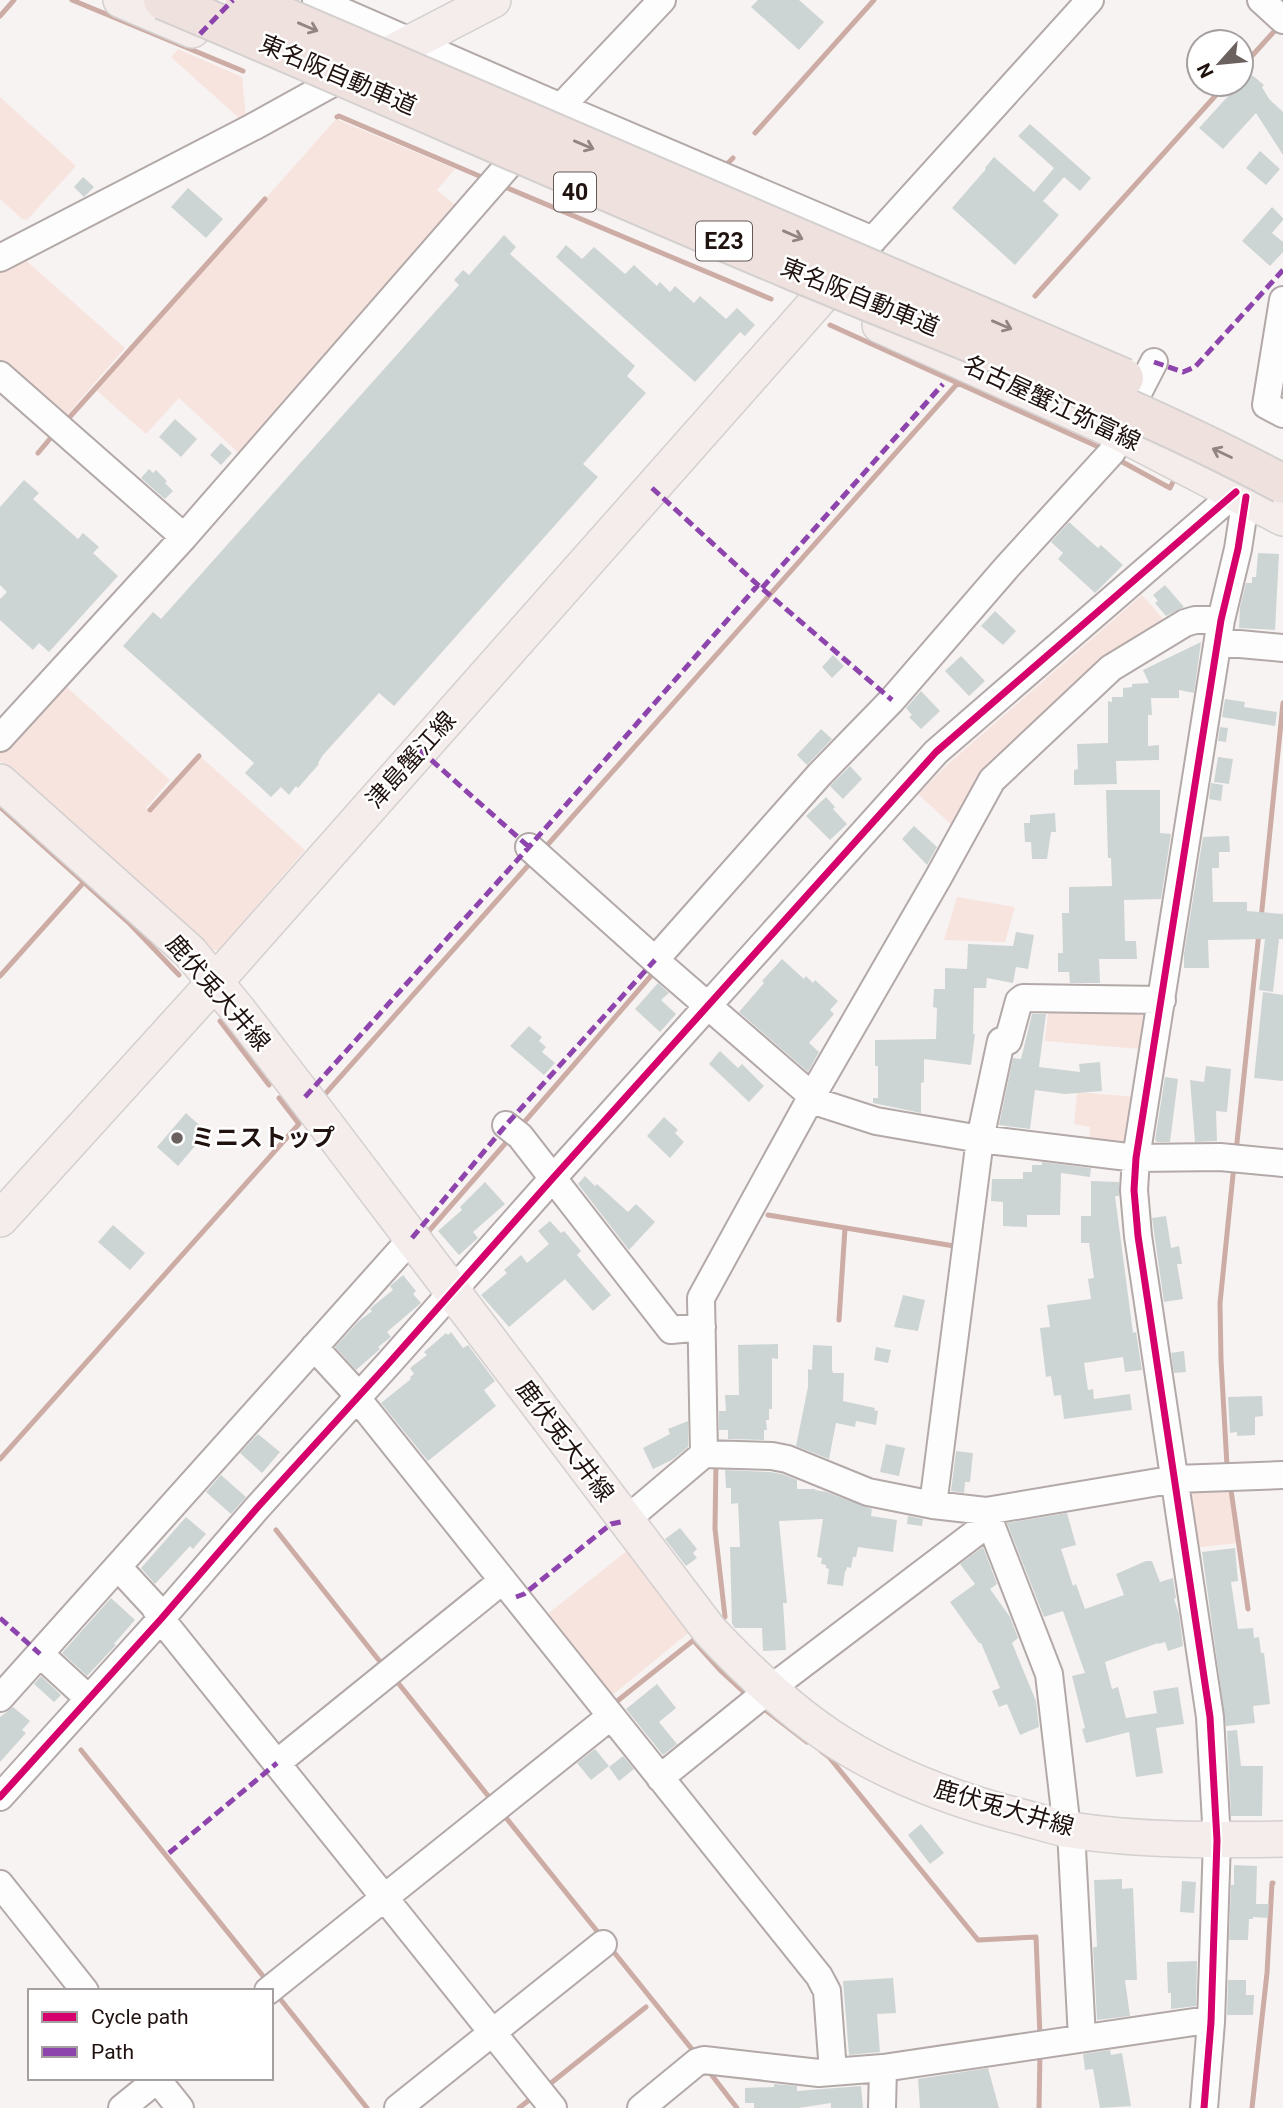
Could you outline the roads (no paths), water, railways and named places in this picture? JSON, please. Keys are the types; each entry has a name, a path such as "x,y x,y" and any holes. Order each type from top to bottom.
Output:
{"highway":[{"name":"東名阪自動車道","path":"163,0 793,270 1116,402 1239,460 1283,484"},
{"name":"東名阪自動車道","path":"245,0 1125,378 1283,456"}],"main road":[{"name":"名古屋蟹江弥富線","path":"121,0 329,85 820,298 1118,432 1283,518"},
{"path":"329,85 493,0"},
{"name":"津島蟹江線","path":"0,1218 215,982 820,298"},
{"name":"鹿伏兎大井線","path":"0,782 190,952 452,1290 710,1631 770,1689 829,1736 875,1762 906,1777 1004,1813 1069,1829 1137,1837 1283,1839"}],"street":[{"path":"316,0 873,240"},
{"path":"820,298 1090,0"},
{"path":"1261,0 1283,20"},
{"path":"0,738 184,537 651,4"},
{"path":"0,258 248,130 329,85"},
{"path":"1283,300 1266,405 1283,414"},
{"path":"662,965 819,775 892,701 1112,452 1118,432 1154,362"},
{"path":"0,376 184,537"},
{"path":"1204,2108 1211,2022 1217,1840 1210,1717 1138,1236 1134,1191 1136,1158 1219,631 1238,549 1241,494"},
{"path":"0,1797 936,752 1241,494"},
{"path":"712,1454 701,1298 817,1101 992,780 1111,668 1185,623 1195,620 1219,631 1283,648"},
{"path":"534,851 817,1101 876,1121 980,1139 1136,1158 1220,1157 1283,1163"},
{"path":"933,1505 980,1139 1001,1041 1008,1041 1019,1000 1162,1000"},
{"path":"513,1130 671,1330 702,1327"},
{"path":"0,1698 45,1658 318,1352 412,1238"},
{"path":"318,1352 358,1397 819,1976 827,1991 833,2072"},
{"path":"625,1521 712,1454 787,1459 868,1492 988,1516 1176,1479 1283,1475"},
{"path":"660,1778 988,1516"},
{"path":"988,1516 1048,1674 1069,1829 1083,2038"},
{"path":"122,1571 154,1606 161,1619 553,2108"},
{"path":"277,1763 502,1581"},
{"path":"45,1658 88,1698"},
{"path":"270,1989 611,1716"},
{"path":"0,1884 83,1989"},
{"path":"398,2108 603,1944"},
{"path":"641,2108 696,2062 704,2060 819,2073 833,2072 883,2068 1195,2022 1211,2022"},
{"path":"882,2108 883,2068"},
{"path":"122,2108 156,2080"},
{"path":"158,2080 180,2108"}],"waterway":[{"path":"0,16 14,0"},
{"path":"72,0 243,71"},
{"path":"755,133 874,0"},
{"path":"1255,53 1279,26"},
{"path":"1035,296 1213,98"},
{"path":"337,117 484,178"},
{"path":"727,164 733,158"},
{"path":"505,187 771,299"},
{"path":"67,420 265,199"},
{"path":"830,325 1103,449"},
{"path":"542,851 957,384"},
{"path":"38,453 54,434"},
{"path":"1117,459 1170,488 1173,482"},
{"path":"1261,919 1283,703"},
{"path":"150,810 199,756"},
{"path":"0,807 130,924 179,975"},
{"path":"326,1093 533,860"},
{"path":"0,976 84,882"},
{"path":"1236,1152 1259,932"},
{"path":"520,1127 656,970"},
{"path":"220,1021 269,1085"},
{"path":"0,1459 299,1124 279,1098"},
{"path":"428,1232 511,1137"},
{"path":"1227,1466 1220,1303 1234,1165"},
{"path":"768,1215 960,1247"},
{"path":"839,1320 845,1228"},
{"path":"716,1461 715,1529 725,1617 721,1619"},
{"path":"1231,1490 1248,1609"},
{"path":"276,1530 385,1668"},
{"path":"611,1706 695,1639"},
{"path":"693,1640 747,1695"},
{"path":"395,1679 493,1802"},
{"path":"763,1708 807,1742"},
{"path":"81,1750 267,1981"},
{"path":"821,1751 829,1757 978,1940 1036,1937 1040,2036"},
{"path":"503,1814 601,1936"},
{"path":"1252,2108 1267,1973 1273,1883"},
{"path":"609,1946 695,2053"},
{"path":"277,1995 367,2108"},
{"path":"546,2087 646,2007"},
{"path":"1039,2108 1040,2053"},
{"path":"707,2069 737,2108"},
{"path":"519,2108 533,2097"}],"place":[{"name":"ミニストップ","path":"177,1138"}]}
